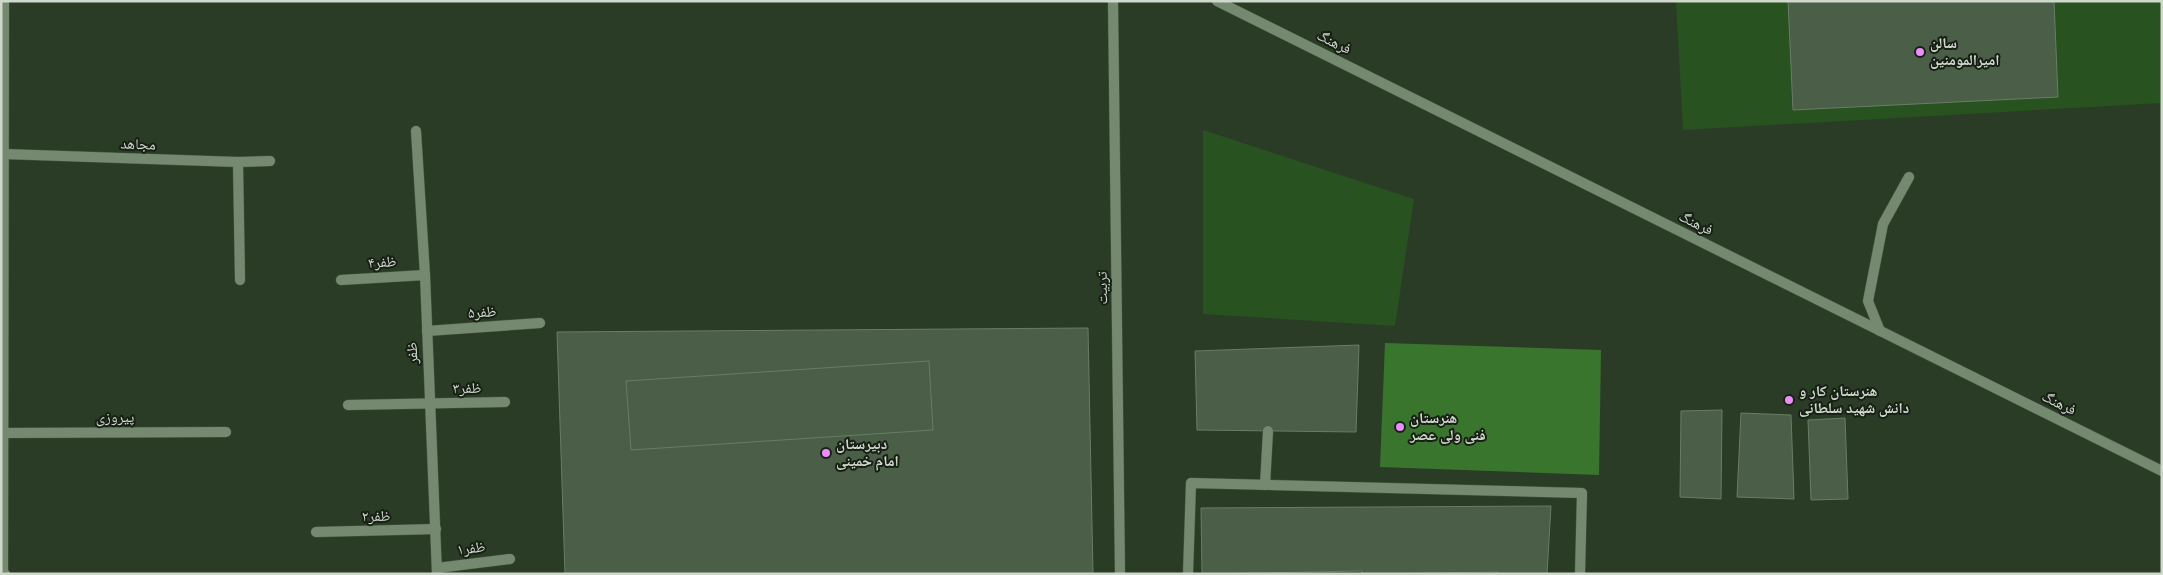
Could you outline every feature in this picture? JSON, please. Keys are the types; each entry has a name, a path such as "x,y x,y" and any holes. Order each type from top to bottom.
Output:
{"street":[{"path":"3,573 4,1"},
{"name":"تربیت","path":"1113,1 1120,574"},
{"name":"فرهنگ","path":"1217,1 2162,471"},
{"name":"ظفر","path":"416,131 425,275 437,571"},
{"name":"مجاهد","path":"4,154 238,162 270,161"},
{"path":"238,162 240,280"},
{"path":"1880,331 1868,301 1869,292 1883,224 1909,176"},
{"name":"ظفر۴","path":"341,280 425,275"},
{"name":"ظفر۵","path":"427,331 540,323"},
{"name":"ظفر۳","path":"348,405 506,402"},
{"path":"1265,485 1268,431"},
{"name":"پیروزی","path":"3,433 226,432"},
{"path":"1188,574 1191,483 1582,493 1580,574"},
{"name":"ظفر۲","path":"316,532 436,529"},
{"name":"ظفر۱","path":"437,571 510,558"}],"green space":[{"name":"سالن امیرالمومنین","path":"1676,1 2162,1 2162,103 1683,130"},
{"path":"1203,130 1414,199 1395,326 1203,314"},
{"path":"1385,343 1601,350 1599,475 1380,467"}],"building":[{"path":"1788,1 2054,1 2058,97 1793,110"},
{"name":"دبیرستان امام خمینی","path":"1088,328 1093,574 565,574 557,332"},
{"path":"1359,345 1356,432 1197,430 1195,351"},
{"path":"929,361 933,430 631,450 626,381"},
{"path":"1722,410 1721,499 1680,497 1681,411"},
{"path":"1741,413 1791,415 1794,499 1737,497"},
{"path":"1845,418 1848,499 1811,500 1808,420"},
{"path":"1551,506 1547,574 1498,574 1498,572 1361,574 1362,571 1202,574 1201,508"}],"place":[{"name":"سالن امیرالمومنین","path":"1920,52"},
{"name":"هنرستان کار و دانش شهید سلطانی","path":"1789,400"},
{"name":"هنرستان فنی ولی عصر","path":"1400,427"},
{"name":"دبیرستان امام خمینی","path":"826,453"}]}
